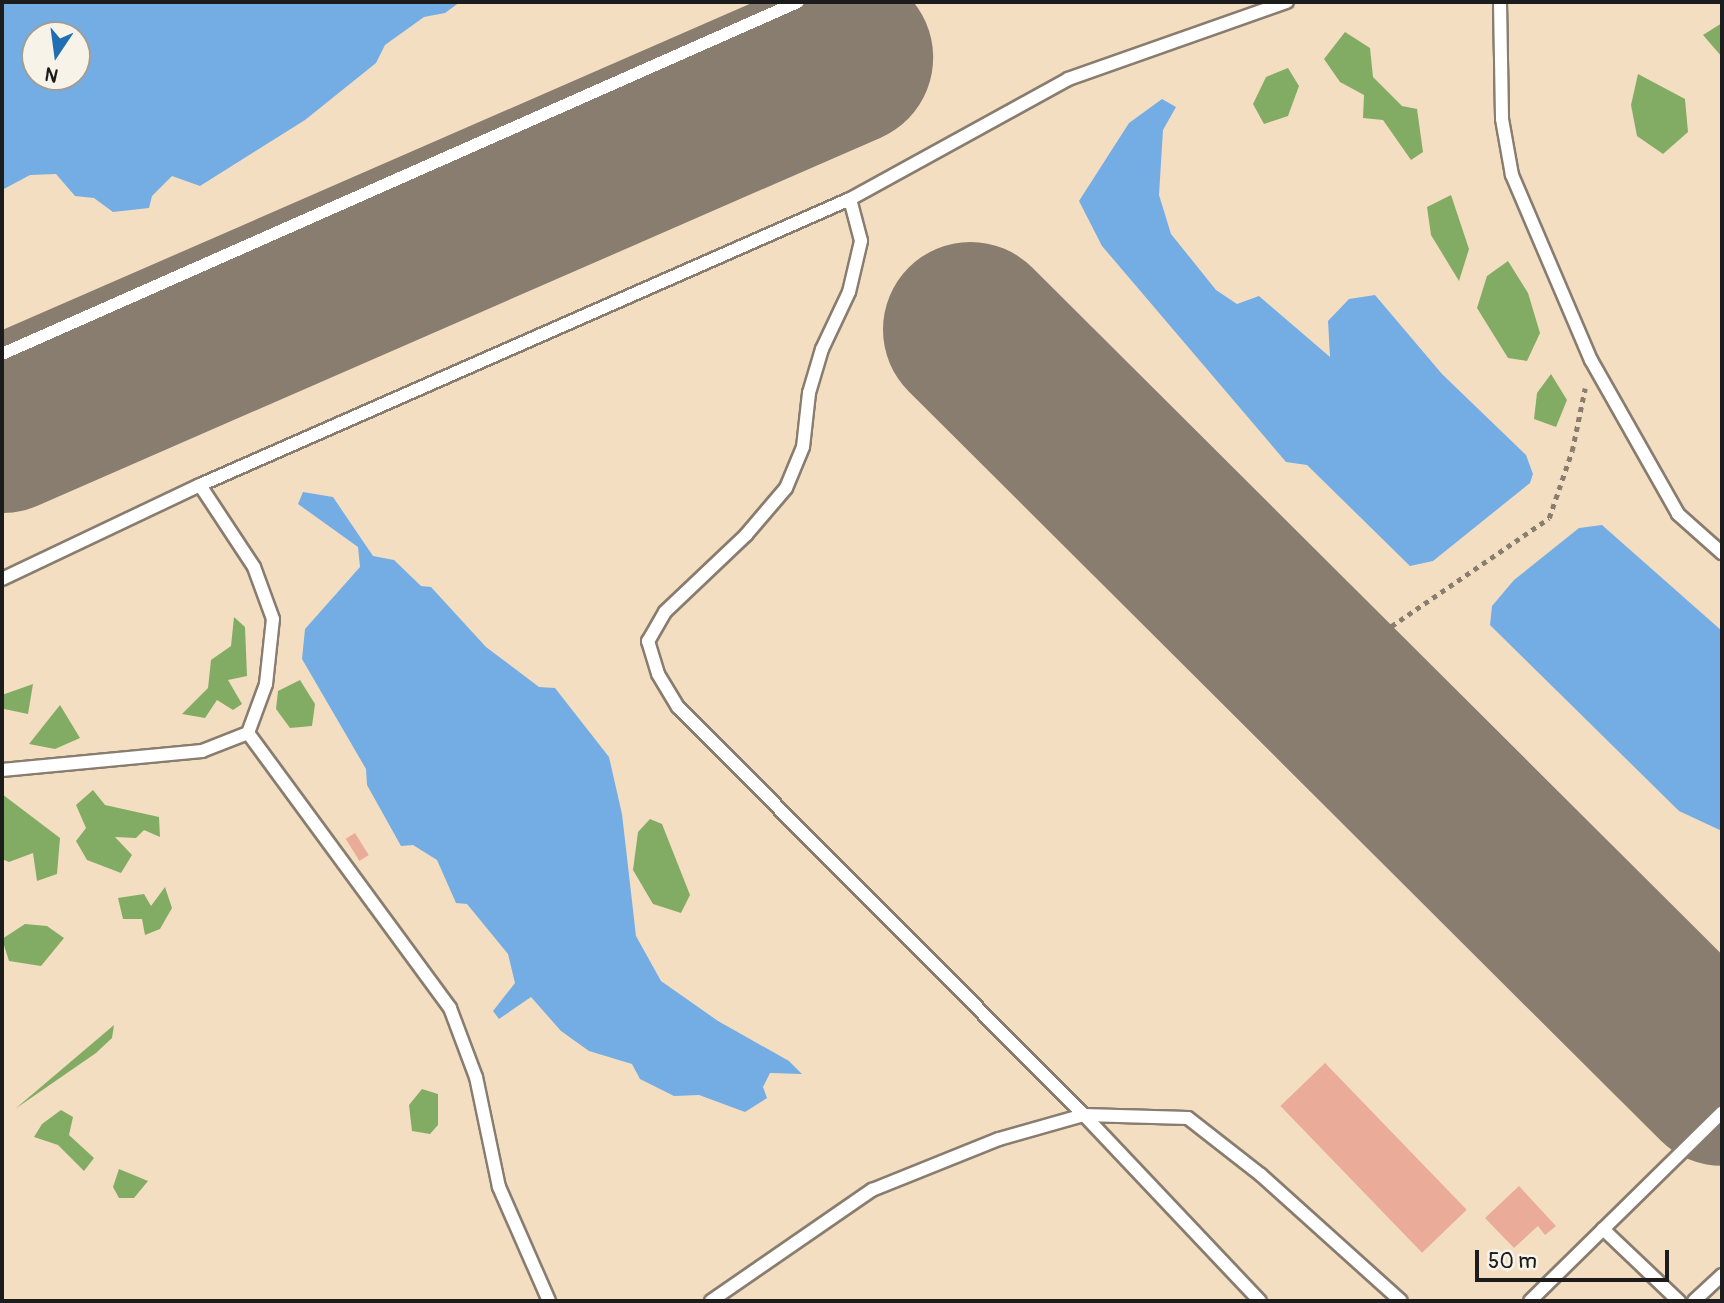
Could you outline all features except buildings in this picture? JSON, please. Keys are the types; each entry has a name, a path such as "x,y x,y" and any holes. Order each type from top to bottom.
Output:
{"lane":[{"path":"2,354 798,2"},
{"path":"2,579 200,485 850,199 1068,79 1287,2"},
{"path":"1500,2 1502,119 1512,175 1591,360 1678,514 1722,553"},
{"path":"850,199 861,241 849,292 815,371 803,447 786,488 746,535 665,612 649,641 658,674 678,707 1084,1115 1260,1301"},
{"path":"2,770 202,751 248,733 266,684 273,619 254,567 200,485"},
{"path":"248,733 450,1008 476,1077 499,1186 549,1301"},
{"path":"1530,1301 1722,1112"},
{"path":"711,1301 872,1190 999,1139 1084,1115 1188,1118 1261,1175 1401,1301"},
{"path":"1603,1229 1679,1301"},
{"path":"1694,1301 1722,1275"}],"path":[{"path":"1317,677 1549,518 1572,451 1591,360"}],"green space":[{"path":"1722,23 1722,57 1703,35"},
{"path":"1345,32 1370,48 1373,77 1402,106 1417,109 1423,152 1411,160 1383,120 1363,118 1364,95 1340,82 1324,59"},
{"path":"1288,68 1299,86 1288,116 1264,124 1253,104 1266,77"},
{"path":"1638,74 1685,99 1688,132 1663,154 1637,136 1631,105"},
{"path":"1451,195 1469,249 1459,281 1431,235 1427,207"},
{"path":"1508,261 1528,293 1540,333 1527,361 1508,358 1477,308 1487,276"},
{"path":"1551,374 1567,400 1556,427 1534,419 1537,393"},
{"path":"234,617 245,627 247,676 228,680 242,704 233,710 217,700 205,718 182,714 208,688 211,660 231,646"},
{"path":"300,680 315,704 312,726 290,728 276,709 278,691"},
{"path":"33,684 28,714 4,709 2,695"},
{"path":"60,705 80,738 55,749 29,744"},
{"path":"93,790 105,805 159,817 160,837 144,830 136,838 115,837 132,855 121,873 87,860 76,841 86,828 76,805"},
{"path":"2,794 60,838 57,874 37,881 33,853 9,862 2,859"},
{"path":"650,819 662,824 690,895 681,913 653,904 633,870 638,832"},
{"path":"165,887 172,908 160,929 145,935 142,919 123,919 118,898 144,894 151,906"},
{"path":"25,924 47,926 64,938 41,966 9,961 2,939"},
{"path":"114,1025 112,1038 96,1053 15,1109"},
{"path":"422,1089 438,1094 438,1125 430,1134 412,1131 409,1105"},
{"path":"61,1110 73,1117 69,1135 94,1158 84,1171 58,1145 34,1137 42,1124"},
{"path":"119,1169 148,1181 134,1198 119,1198 113,1187"}],"water":[{"path":"2,2 460,2 445,13 424,17 385,45 376,63 305,120 200,186 172,176 152,196 149,208 113,212 94,198 75,196 56,174 30,175 2,190"},
{"path":"1162,99 1176,107 1163,130 1159,195 1171,234 1216,290 1237,304 1259,296 1330,357 1328,321 1349,299 1375,295 1442,374 1526,455 1533,474 1530,483 1433,561 1410,566 1307,465 1286,462 1102,246 1079,201 1129,123"},
{"path":"303,492 333,497 373,556 394,560 421,586 431,587 486,647 539,687 555,688 609,757 622,814 636,936 661,981 718,1021 789,1061 802,1074 770,1073 763,1087 767,1098 745,1112 699,1095 674,1096 640,1079 632,1064 589,1051 561,1031 531,997 499,1019 493,1011 515,983 508,954 467,904 456,903 437,860 413,845 401,846 367,785 366,769 302,659 305,629 360,567 358,547 298,504"},
{"path":"1602,525 1722,631 1722,831 1679,811 1490,625 1492,606 1514,580 1579,528"}],"runway":[{"path":"2,425 845,57"},
{"path":"970,329 1722,1078"}]}
